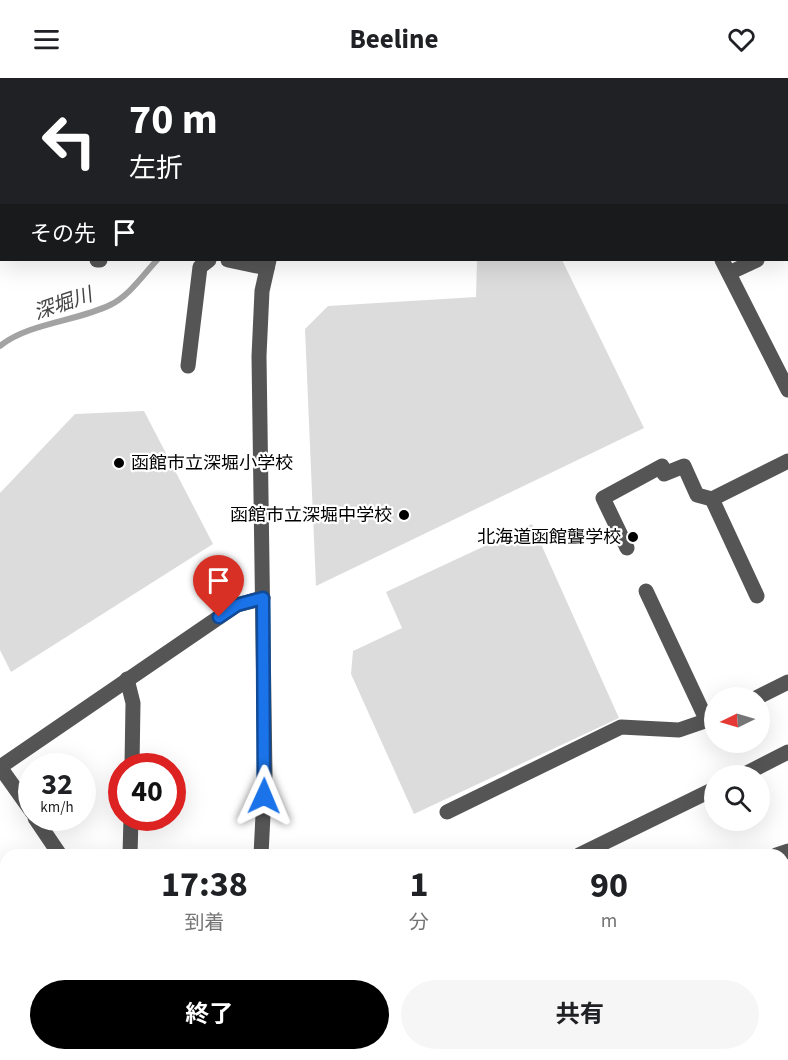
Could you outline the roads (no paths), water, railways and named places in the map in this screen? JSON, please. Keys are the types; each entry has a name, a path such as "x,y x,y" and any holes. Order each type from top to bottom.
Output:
{"street":[{"path":"188,366 200,267 208,261"},
{"path":"238,261 268,264 262,291 259,356 265,775 261,849"},
{"path":"752,261 725,266 788,390"},
{"path":"627,548 603,498 662,466 664,474 684,466 697,495 712,499 788,461"},
{"path":"712,499 757,596"},
{"path":"646,591 704,708"},
{"path":"18,792 0,767 237,605 263,598"},
{"path":"127,679 133,704 132,753"},
{"path":"770,691 788,682"},
{"path":"447,812 621,727 679,730 704,722"},
{"path":"763,765 788,752"},
{"path":"591,849 704,794"},
{"path":"44,831 56,849"},
{"path":"130,849 131,831"}],"waterway":[{"name":"深堀川","path":"0,346 24,332 110,305 130,291 156,261"}],"place":[{"name":"函館市立深堀小学校","path":"119,463"},
{"name":"函館市立深堀中学校","path":"404,515"},
{"name":"北海道函館聾学校","path":"633,537"}]}
